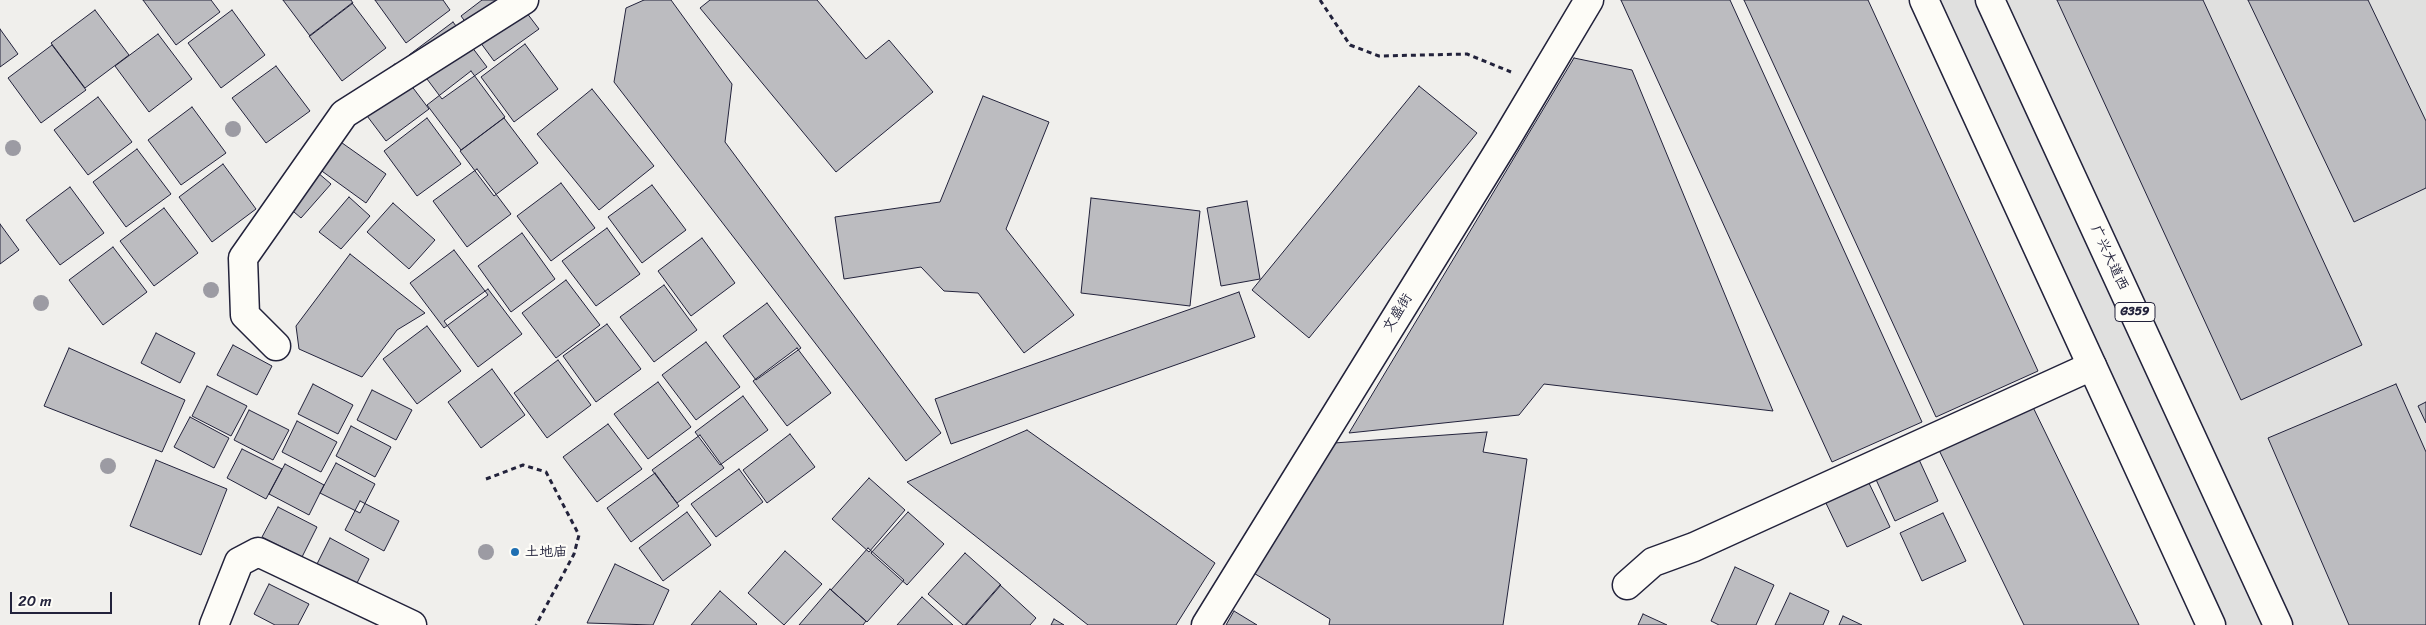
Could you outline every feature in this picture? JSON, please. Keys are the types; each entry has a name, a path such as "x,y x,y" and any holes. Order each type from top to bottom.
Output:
{"main road":[{"path":"276,346 245,315 243,258 344,114 524,0"},
{"name":"文盛街","path":"1206,625 1540,83 1589,0"},
{"path":"1924,0 2211,625"},
{"name":"广兴大道西","path":"1990,0 2278,625"},
{"path":"1627,585 1653,562 1694,547 2092,366"},
{"path":"214,625 239,562 258,552 412,625"}],"path":[{"path":"1320,0 1350,45 1379,56 1467,54 1540,83"},
{"path":"486,479 523,465 546,472 579,535 574,554 536,625"}],"shaded area":[{"path":"1924,0 2426,0 2426,625 2211,625"}],"building":[{"path":"143,0 211,0 220,12 176,45"},
{"path":"283,0 351,0 353,3 310,36"},
{"path":"375,0 443,0 450,10 406,43"},
{"path":"482,0 517,0 539,29 494,61 461,16"},
{"path":"644,0 671,0 732,84 725,142 941,433 906,461 614,82 626,8"},
{"path":"710,0 817,0 866,59 889,40 933,92 836,172 700,8"},
{"path":"1621,0 1730,0 1922,422 1832,462"},
{"path":"1744,0 1868,0 2038,371 1936,417"},
{"path":"2057,0 2203,0 2362,345 2241,400"},
{"path":"2248,0 2368,0 2426,121 2426,188 2354,222"},
{"path":"352,3 386,48 342,81 309,36"},
{"path":"95,10 129,55 85,88 51,43"},
{"path":"232,10 265,55 221,88 188,43"},
{"path":"453,22 487,67 442,99 409,55"},
{"path":"0,29 18,54 0,67"},
{"path":"158,34 192,79 149,112 115,66"},
{"path":"525,44 558,89 514,122 481,77"},
{"path":"52,45 86,90 41,123 8,78"},
{"path":"1574,58 1632,70 1773,411 1544,384 1519,415 1349,433"},
{"path":"395,64 429,109 386,141 352,96"},
{"path":"276,66 310,111 266,143 232,98"},
{"path":"471,71 505,117 461,150 427,105"},
{"path":"1419,86 1477,133 1309,338 1252,290"},
{"path":"592,89 654,166 599,210 537,134"},
{"path":"983,96 1049,122 1006,229 1074,315 1024,353 978,293 944,291 921,267 844,279 835,217 940,202"},
{"path":"98,97 132,142 88,175 54,130"},
{"path":"192,107 226,153 181,185 148,140"},
{"path":"427,118 461,164 417,196 384,151"},
{"path":"504,118 538,163 494,196 460,151"},
{"path":"328,133 386,174 366,203 308,161"},
{"path":"137,149 171,194 126,227 93,182"},
{"path":"223,164 256,209 212,242 179,197"},
{"path":"310,166 331,184 301,218 280,200"},
{"path":"477,169 511,214 467,247 433,201"},
{"path":"561,183 595,228 551,261 517,216"},
{"path":"652,185 686,230 642,263 608,217"},
{"path":"70,187 104,233 60,265 26,220"},
{"path":"349,197 370,216 341,249 319,232"},
{"path":"1091,198 1200,211 1190,306 1081,293"},
{"path":"1247,201 1260,279 1221,286 1207,208"},
{"path":"393,203 435,240 409,269 367,232"},
{"path":"164,208 198,253 154,286 120,241"},
{"path":"0,224 19,250 0,264"},
{"path":"607,228 640,274 596,306 562,261"},
{"path":"522,233 555,279 511,312 478,266"},
{"path":"702,238 735,283 691,316 658,271"},
{"path":"113,247 147,292 103,325 69,280"},
{"path":"454,250 488,295 444,328 410,283"},
{"path":"350,254 425,313 397,330 362,377 299,349 296,326"},
{"path":"566,280 600,325 556,358 522,313"},
{"path":"664,285 697,330 654,362 620,317"},
{"path":"488,289 522,334 478,367 444,321"},
{"path":"1239,292 1255,337 951,444 935,399"},
{"path":"767,303 801,348 756,380 723,336"},
{"path":"607,324 641,369 596,402 563,356"},
{"path":"427,326 461,371 417,404 383,359"},
{"path":"156,333 195,353 180,383 141,363"},
{"path":"706,342 740,387 696,420 662,375"},
{"path":"233,345 272,366 257,395 217,375"},
{"path":"69,348 185,400 162,452 44,406"},
{"path":"797,348 831,393 787,426 753,381"},
{"path":"558,360 591,405 547,438 514,393"},
{"path":"492,369 525,415 481,448 448,402"},
{"path":"658,382 691,427 648,459 614,414"},
{"path":"313,384 353,405 338,434 298,414"},
{"path":"2396,384 2426,452 2426,625 2349,625 2268,438"},
{"path":"207,386 247,406 231,436 192,416"},
{"path":"372,390 412,410 396,440 357,420"},
{"path":"743,396 768,430 720,465 695,432"},
{"path":"2030,401 2139,625 2024,625 1937,446"},
{"path":"2426,402 2426,423 2418,406"},
{"path":"249,410 289,430 273,460 234,440"},
{"path":"190,417 229,438 214,468 174,447"},
{"path":"297,421 337,442 321,472 282,452"},
{"path":"608,424 642,469 597,502 563,457"},
{"path":"351,426 391,447 375,477 336,456"},
{"path":"1027,430 1215,563 1176,625 1088,625 907,482"},
{"path":"1487,432 1483,452 1527,459 1503,625 1329,625 1330,619 1252,572 1334,443"},
{"path":"790,434 815,467 767,503 743,470"},
{"path":"700,435 724,468 677,503 652,470"},
{"path":"242,449 282,469 266,499 227,478"},
{"path":"1916,453 1938,501 1895,521 1873,473"},
{"path":"156,460 227,489 201,555 130,526"},
{"path":"336,463 375,484 360,513 320,493"},
{"path":"285,464 324,485 309,515 269,494"},
{"path":"739,469 763,502 716,537 691,504"},
{"path":"655,473 679,506 631,542 607,508"},
{"path":"869,478 905,510 869,552 832,519"},
{"path":"1867,479 1890,527 1847,547 1824,499"},
{"path":"360,501 399,521 384,551 345,530"},
{"path":"278,507 317,527 302,557 262,537"},
{"path":"687,512 711,545 663,581 639,548"},
{"path":"908,512 944,544 907,585 871,553"},
{"path":"1943,513 1966,561 1922,581 1900,533"},
{"path":"330,538 369,559 354,589 315,568"},
{"path":"868,548 904,580 867,622 831,590"},
{"path":"785,551 822,584 784,625 748,593"},
{"path":"965,553 1001,585 966,625 963,625 928,594"},
{"path":"615,564 669,590 653,625 587,623"},
{"path":"1735,567 1774,585 1756,625 1719,625 1711,621"},
{"path":"269,584 309,604 298,625 275,625 254,614"},
{"path":"1000,585 1036,618 1030,625 965,625"},
{"path":"830,589 866,621 863,625 799,625"},
{"path":"720,591 757,624 691,625"},
{"path":"1790,593 1829,611 1823,625 1775,625"},
{"path":"922,597 953,625 897,625"},
{"path":"1234,611 1257,625 1226,625"},
{"path":"1643,614 1667,625 1638,625"},
{"path":"1843,616 1862,625 1839,625"},
{"path":"1054,619 1064,625 1051,625"}],"place":[{"name":"土地庙","path":"515,552"}]}
